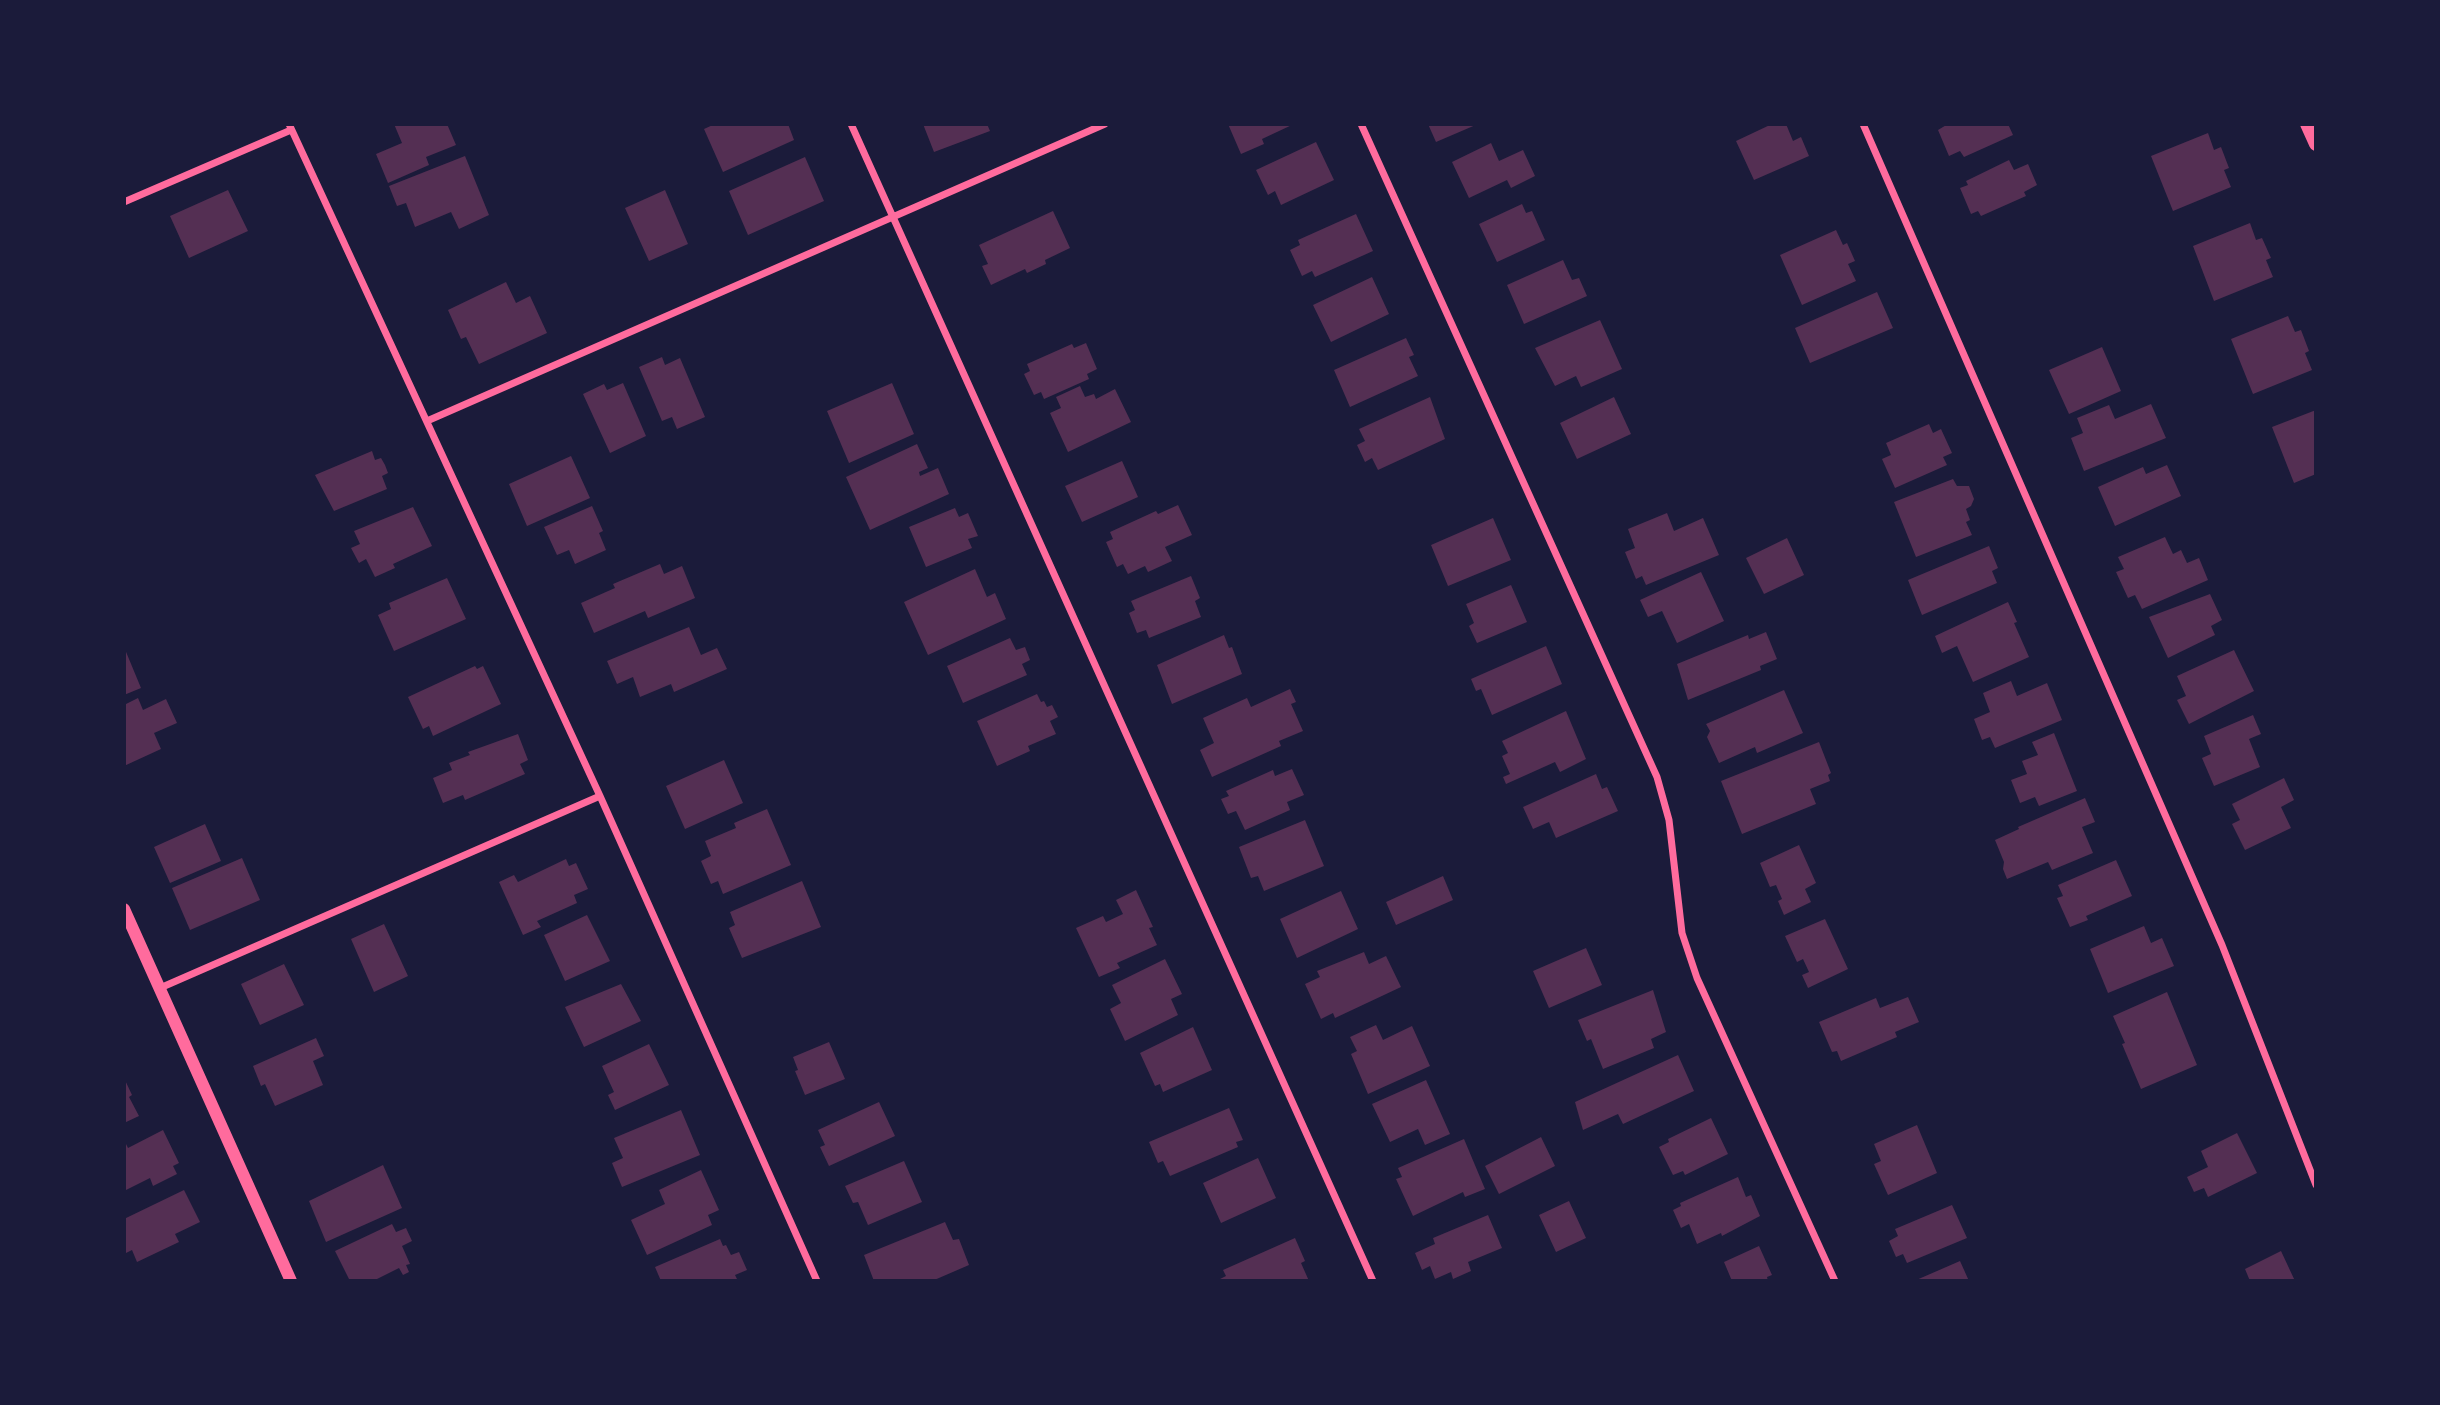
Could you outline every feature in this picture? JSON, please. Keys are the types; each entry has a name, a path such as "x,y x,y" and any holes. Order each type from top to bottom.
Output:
{"main road":[{"path":"2307,124 2316,144"}],"street":[{"path":"850,124 1373,1281"},
{"path":"427,421 1105,124"},
{"path":"1362,124 1657,777 1669,820 1682,933 1697,978 1835,1281"},
{"path":"1863,124 2222,944 2316,1185"},
{"path":"124,202 290,127 600,796 817,1281"},
{"path":"160,988 600,796"},
{"path":"124,909 291,1281"}],"building":[{"path":"394,124 447,124 456,145 426,157 429,165 388,183 376,154 402,143"},
{"path":"715,124 788,124 794,140 723,172 704,129"},
{"path":"923,124 987,124 990,131 934,152"},
{"path":"1228,124 1294,124 1262,139 1264,144 1241,154"},
{"path":"1428,124 1478,124 1436,142"},
{"path":"1772,124 1786,124 1793,141 1801,137 1809,156 1754,180 1736,141"},
{"path":"1948,124 2008,124 2013,135 1964,157 1960,151 1949,156 1938,130"},
{"path":"2208,133 2214,150 2221,147 2229,168 2224,170 2231,187 2173,211 2151,156"},
{"path":"1316,142 1334,180 1281,205 1275,191 1268,195 1256,170"},
{"path":"1491,143 1499,161 1523,150 1535,176 1511,188 1507,180 1469,198 1452,162"},
{"path":"465,156 489,215 459,229 451,212 415,227 406,203 397,206 389,186"},
{"path":"805,157 824,201 748,235 729,191"},
{"path":"2009,160 2014,170 2028,164 2037,185 2024,192 2026,196 1981,216 1978,211 1971,214 1960,188 1968,185 1966,181"},
{"path":"228,190 248,231 189,258 170,216"},
{"path":"665,190 688,244 649,261 625,208"},
{"path":"1522,204 1526,213 1532,211 1545,240 1497,262 1479,224"},
{"path":"1053,211 1070,248 1045,260 1046,264 1027,273 1025,269 991,285 982,266 988,264 979,245"},
{"path":"1356,214 1373,251 1315,277 1312,271 1302,276 1290,250 1300,245 1298,240"},
{"path":"2250,223 2256,240 2262,238 2271,258 2266,260 2273,277 2214,301 2193,246"},
{"path":"1836,230 1843,245 1847,243 1855,261 1848,264 1856,281 1802,305 1780,255"},
{"path":"1563,260 1572,280 1579,278 1587,296 1524,324 1507,285"},
{"path":"1372,277 1389,314 1331,342 1313,305"},
{"path":"506,282 516,303 530,296 547,333 479,364 466,337 461,339 448,310"},
{"path":"1877,292 1893,328 1810,363 1795,328"},
{"path":"2288,316 2295,332 2301,330 2309,351 2305,353 2312,370 2253,394 2231,339"},
{"path":"1600,320 1622,369 1581,387 1576,376 1555,386 1535,348"},
{"path":"1406,338 1414,355 1409,357 1418,376 1350,407 1334,370"},
{"path":"1086,343 1097,369 1087,374 1089,379 1044,399 1041,392 1034,395 1024,374 1030,371 1027,364 1072,344 1074,348"},
{"path":"2102,347 2121,391 2069,414 2049,370"},
{"path":"662,357 665,365 680,358 705,417 677,429 672,417 662,421 639,367"},
{"path":"623,383 646,436 610,453 583,394 604,384 607,390"},
{"path":"892,383 914,434 849,463 827,411"},
{"path":"1080,386 1085,397 1094,394 1096,399 1115,389 1131,422 1068,452 1050,413 1061,408 1056,397"},
{"path":"1430,397 1445,439 1378,470 1372,458 1365,462 1357,445 1365,441 1359,429"},
{"path":"1614,397 1631,434 1577,459 1560,423"},
{"path":"2151,404 2166,438 2084,471 2071,438 2083,433 2077,418 2109,405 2115,419"},
{"path":"2316,410 2316,474 2294,483 2272,427"},
{"path":"1929,424 1933,433 1941,429 1952,453 1943,457 1947,465 1895,488 1882,459 1891,455 1886,443"},
{"path":"917,444 928,468 919,472 920,476 938,468 949,494 870,530 846,477"},
{"path":"372,451 375,460 381,458 385,465 388,473 382,476 387,489 334,511 315,475"},
{"path":"571,456 590,498 527,526 509,484"},
{"path":"1122,461 1138,497 1082,522 1065,486"},
{"path":"2167,465 2181,496 2115,526 2098,487 2143,467 2146,474"},
{"path":"1953,479 1957,486 1969,486 1974,499 1966,509 1970,520 1966,522 1972,535 1916,557 1894,502"},
{"path":"1178,505 1192,535 1165,547 1172,561 1148,572 1145,566 1128,574 1123,564 1117,567 1106,542 1113,539 1110,532 1156,511 1158,514"},
{"path":"592,506 603,531 599,533 606,550 575,564 569,550 557,555 544,527"},
{"path":"413,507 432,546 393,564 395,568 375,577 366,559 359,563 351,548 360,544 354,531"},
{"path":"955,508 959,517 968,513 978,536 968,539 972,548 926,567 909,527"},
{"path":"1667,513 1674,531 1703,518 1719,555 1646,585 1642,576 1636,579 1625,552 1635,548 1628,529"},
{"path":"1493,518 1511,560 1448,586 1431,545"},
{"path":"2165,537 2173,554 2181,550 2187,563 2199,558 2208,580 2142,609 2135,595 2128,598 2116,572 2124,569 2118,557"},
{"path":"1787,538 1804,575 1764,594 1746,558"},
{"path":"1989,546 1998,568 1992,571 1997,583 1922,615 1908,580"},
{"path":"660,564 664,574 682,566 695,598 648,618 645,611 594,633 581,603 615,588 613,584"},
{"path":"975,569 987,597 995,593 1006,619 928,655 904,602"},
{"path":"1701,572 1724,621 1677,643 1662,611 1648,617 1640,600"},
{"path":"1191,576 1200,598 1195,601 1201,617 1149,638 1146,630 1137,633 1129,613 1135,610 1131,601"},
{"path":"447,578 466,619 394,651 378,615 391,609 389,603"},
{"path":"1511,585 1527,622 1477,643 1469,626 1474,623 1466,604"},
{"path":"2210,594 2222,620 2211,626 2215,635 2168,658 2149,617"},
{"path":"2008,602 2029,657 1973,682 1957,646 1942,653 1935,636"},
{"path":"689,627 701,655 717,648 727,669 674,692 671,684 640,697 633,677 617,684 607,661"},
{"path":"1766,632 1777,659 1760,666 1761,670 1688,700 1677,664 1748,635 1749,639"},
{"path":"1224,635 1229,648 1232,647 1242,674 1172,704 1157,665"},
{"path":"1010,638 1016,650 1025,647 1030,660 1022,664 1027,675 963,703 947,666"},
{"path":"1546,646 1562,684 1492,715 1481,689 1476,691 1471,679"},
{"path":"124,647 141,688 124,695"},
{"path":"2234,650 2254,691 2189,724 2177,700 2186,696 2177,676"},
{"path":"475,666 477,669 483,666 501,704 433,736 429,726 423,729 408,697"},
{"path":"2011,681 2017,696 2047,683 2062,720 1995,748 1990,737 1982,740 1974,719 1990,712 1983,693"},
{"path":"1290,689 1296,702 1291,704 1303,731 1279,741 1281,746 1212,777 1200,750 1214,743 1203,718 1247,698 1251,707"},
{"path":"1784,690 1803,733 1757,753 1755,747 1719,763 1707,737 1710,731 1706,724"},
{"path":"1037,694 1047,707 1052,705 1058,717 1050,721 1056,734 1028,746 1030,751 997,766 977,721"},
{"path":"138,698 143,710 166,699 177,723 154,733 161,749 124,766 124,705"},
{"path":"1566,711 1586,759 1560,772 1555,762 1506,784 1503,777 1510,774 1502,756 1508,753 1502,741"},
{"path":"2253,715 2261,734 2249,739 2260,767 2214,786 2202,758 2211,754 2204,736"},
{"path":"2054,733 2077,791 2039,806 2035,797 2020,803 2011,780 2027,774 2022,761 2038,755 2032,742"},
{"path":"518,734 528,760 520,764 525,774 465,800 463,795 443,803 433,778 452,770 449,763 470,755 468,752"},
{"path":"1819,742 1831,773 1828,775 1830,781 1810,789 1816,804 1742,834 1721,781"},
{"path":"724,760 743,803 685,829 666,786"},
{"path":"1292,769 1304,795 1287,802 1290,810 1245,830 1236,811 1228,814 1221,799 1229,796 1226,791 1273,770 1275,776"},
{"path":"1596,774 1602,789 1607,787 1618,811 1556,838 1549,822 1533,829 1523,807"},
{"path":"2284,778 2294,800 2281,807 2291,828 2245,850 2232,824 2240,820 2232,804"},
{"path":"2085,798 2095,822 2082,827 2093,853 2052,870 2048,862 2007,879 2003,869 2004,862 1995,840"},
{"path":"767,809 791,865 723,894 718,881 711,884 701,861 711,856 705,841 736,828 734,823"},
{"path":"1305,820 1324,866 1264,891 1258,876 1251,878 1239,847"},
{"path":"205,824 221,861 170,883 154,847"},
{"path":"1799,845 1816,883 1805,889 1811,902 1784,915 1778,901 1782,899 1776,885 1770,887 1760,863"},
{"path":"242,858 260,900 190,930 172,888"},
{"path":"566,859 569,866 576,863 588,889 574,895 577,903 537,921 541,927 523,935 499,882 514,875 518,882"},
{"path":"2116,860 2132,896 2086,916 2088,920 2070,927 2057,898 2063,896 2058,885"},
{"path":"1443,876 1453,900 1396,925 1386,902"},
{"path":"802,881 821,927 742,958 729,928 735,925 730,912"},
{"path":"1136,890 1153,927 1149,928 1157,945 1117,963 1120,968 1099,977 1076,928 1103,916 1106,922 1123,914 1116,900"},
{"path":"1341,891 1358,929 1297,958 1280,919"},
{"path":"587,915 610,961 565,981 544,935"},
{"path":"1825,919 1848,969 1808,988 1802,975 1809,972 1803,959 1797,962 1785,936"},
{"path":"384,924 408,976 374,992 351,939"},
{"path":"2144,926 2151,943 2162,938 2174,966 2108,993 2090,949"},
{"path":"1586,948 1602,985 1549,1008 1533,971"},
{"path":"1364,952 1369,964 1386,956 1401,987 1335,1018 1333,1013 1321,1019 1305,984 1320,977 1317,971"},
{"path":"1165,959 1182,994 1171,999 1178,1015 1125,1041 1110,1009 1121,1003 1112,985"},
{"path":"284,964 304,1005 260,1025 241,984"},
{"path":"621,984 641,1021 584,1047 565,1007"},
{"path":"1653,990 1666,1032 1651,1039 1654,1048 1603,1069 1591,1039 1587,1041 1578,1020"},
{"path":"2167,992 2197,1065 2141,1089 2113,1016"},
{"path":"1908,997 1919,1022 1895,1032 1897,1037 1841,1061 1837,1051 1832,1052 1819,1022 1876,998 1880,1008"},
{"path":"1376,1025 1383,1040 1412,1026 1430,1066 1368,1094 1351,1054 1357,1051 1350,1037"},
{"path":"1193,1027 1212,1070 1163,1092 1160,1084 1155,1086 1140,1053"},
{"path":"316,1038 324,1056 313,1061 323,1085 275,1106 265,1084 261,1086 253,1066"},
{"path":"829,1042 845,1079 805,1095 795,1071 798,1070 793,1057"},
{"path":"649,1044 669,1085 615,1110 608,1095 614,1092 602,1066"},
{"path":"1678,1055 1694,1091 1623,1124 1618,1114 1583,1130 1575,1102"},
{"path":"124,1078 132,1095 129,1097 139,1116 124,1123"},
{"path":"1426,1080 1450,1134 1425,1145 1418,1129 1390,1142 1372,1104"},
{"path":"879,1102 895,1136 829,1166 820,1147 825,1145 818,1130"},
{"path":"1229,1108 1243,1140 1236,1142 1238,1147 1170,1176 1163,1161 1158,1163 1149,1142"},
{"path":"681,1110 700,1155 622,1187 612,1163 623,1158 614,1138"},
{"path":"1711,1118 1728,1154 1685,1175 1683,1171 1673,1175 1659,1147 1669,1142 1668,1139"},
{"path":"1917,1125 1937,1173 1888,1195 1874,1164 1881,1161 1874,1144"},
{"path":"163,1130 179,1163 173,1166 177,1174 153,1186 150,1178 124,1191 124,1140 128,1148"},
{"path":"2237,1133 2257,1173 2208,1197 2204,1188 2194,1192 2187,1177 2208,1167 2201,1151"},
{"path":"1541,1137 1555,1166 1499,1194 1485,1166"},
{"path":"1464,1139 1485,1189 1465,1197 1463,1192 1413,1216 1396,1179 1402,1177 1398,1168"},
{"path":"1258,1158 1276,1198 1221,1223 1203,1183"},
{"path":"904,1161 922,1202 868,1225 858,1202 853,1203 845,1186"},
{"path":"383,1165 402,1208 326,1242 309,1201"},
{"path":"701,1170 719,1210 708,1215 712,1225 647,1255 631,1220 665,1204 659,1190"},
{"path":"1738,1177 1746,1197 1751,1195 1760,1216 1722,1236 1721,1233 1697,1244 1689,1224 1681,1228 1673,1210 1681,1206 1680,1203"},
{"path":"184,1190 200,1222 175,1234 179,1242 137,1262 132,1250 124,1254 124,1219"},
{"path":"1569,1201 1586,1238 1556,1252 1539,1215"},
{"path":"1952,1205 1967,1238 1907,1263 1903,1254 1896,1257 1889,1241 1898,1236 1895,1229"},
{"path":"1488,1215 1502,1248 1468,1262 1471,1271 1453,1279 1451,1272 1435,1279 1430,1266 1422,1270 1415,1253 1435,1244 1433,1238"},
{"path":"945,1222 953,1240 959,1239 969,1265 932,1281 874,1281 864,1255"},
{"path":"392,1224 396,1232 406,1228 412,1241 402,1246 410,1264 406,1265 409,1272 403,1275 399,1268 373,1281 350,1281 335,1251"},
{"path":"1295,1238 1305,1261 1301,1263 1309,1281 1216,1281 1226,1276 1223,1270"},
{"path":"720,1239 731,1255 739,1252 747,1270 735,1275 738,1281 661,1281 655,1267"},
{"path":"1759,1246 1772,1275 1767,1277 1768,1281 1732,1281 1724,1262"},
{"path":"2281,1251 2295,1281 2250,1281 2245,1269"},
{"path":"1960,1261 1969,1281 1914,1281"}]}
